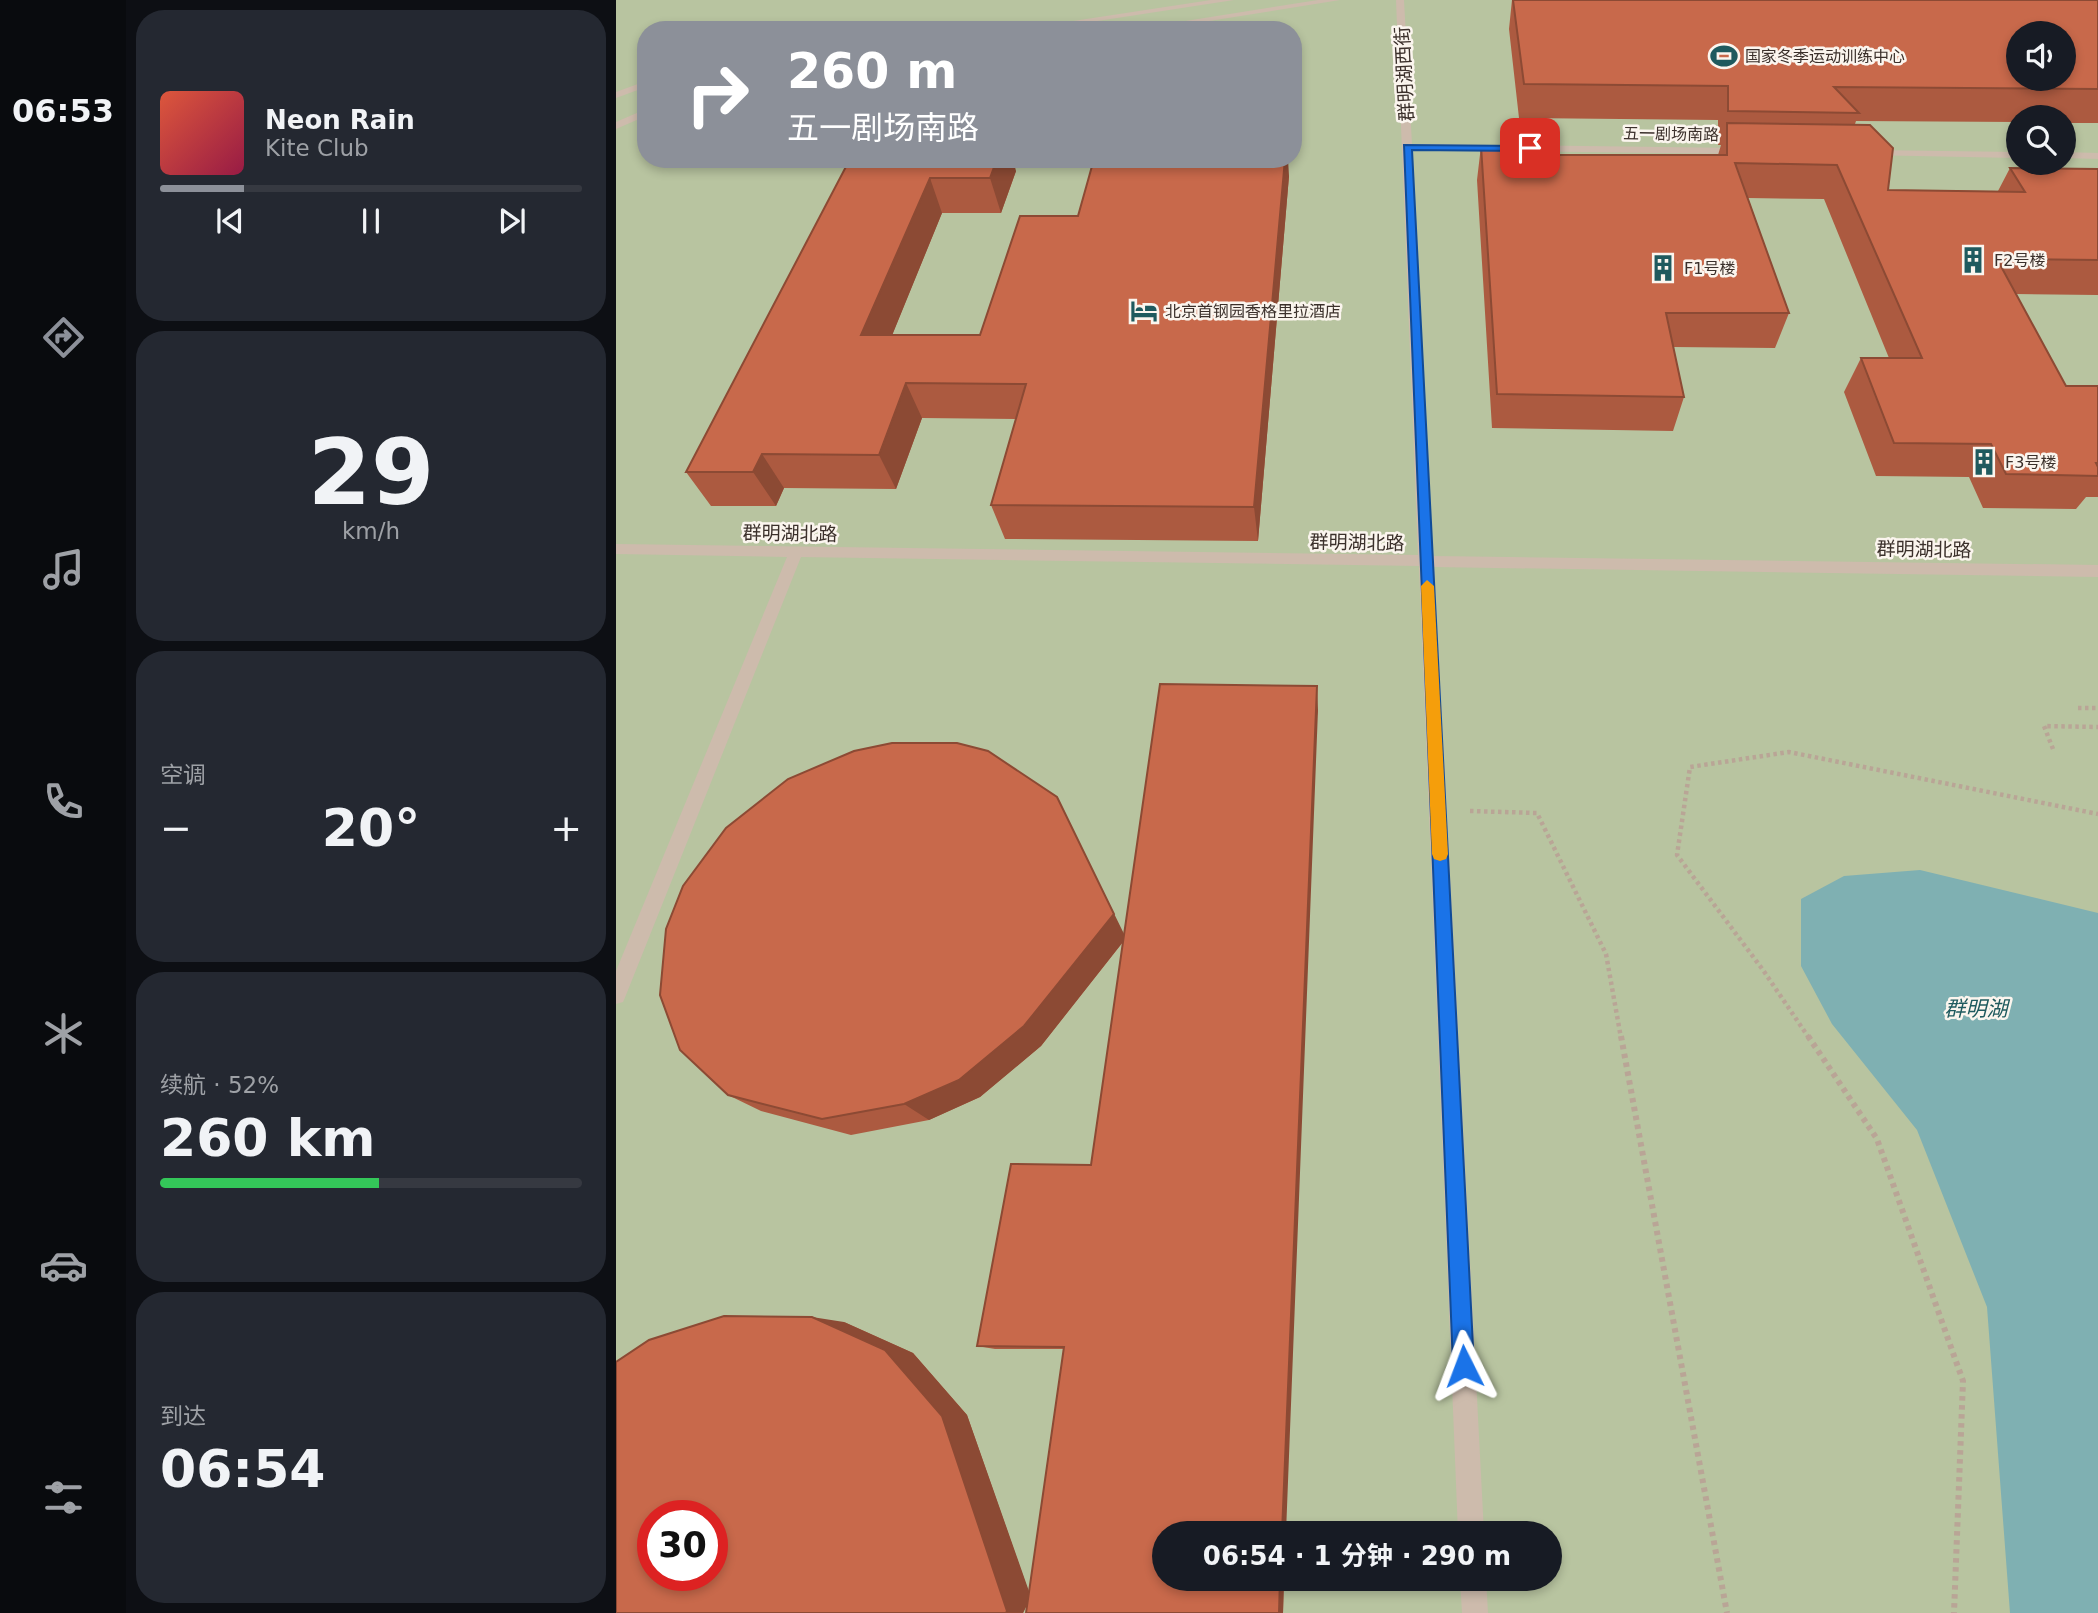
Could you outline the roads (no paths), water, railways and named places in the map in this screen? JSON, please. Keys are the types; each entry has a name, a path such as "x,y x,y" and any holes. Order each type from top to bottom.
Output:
{"street":[{"path":"1082,21 1230,0"},
{"path":"1194,21 1336,0"},
{"name":"群明湖西街","path":"1400,0 1470,1521"},
{"path":"616,95 637,87"},
{"path":"616,126 637,116"},
{"name":"五一剧场南路","path":"1407,147 1754,151"},
{"path":"1851,153 2006,155"},
{"path":"2076,155 2098,156"},
{"name":"群明湖北路","path":"616,550 2098,571"},
{"path":"616,995 796,552"},
{"path":"1474,1591 1475,1613"}],"water":[{"name":"群明湖","path":"1920,870 2098,913 2098,1613 2010,1613 1987,1307 1917,1130 1832,1024 1801,966 1801,899 1844,876"}],"place":[{"name":"国家冬季运动训练中心","path":"1724,56"},
{"name":"F2号楼","path":"1973,260"},
{"name":"F1号楼","path":"1663,268"},
{"name":"北京首钢园香格里拉酒店","path":"1144,311"},
{"name":"F3号楼","path":"1984,462"}]}
